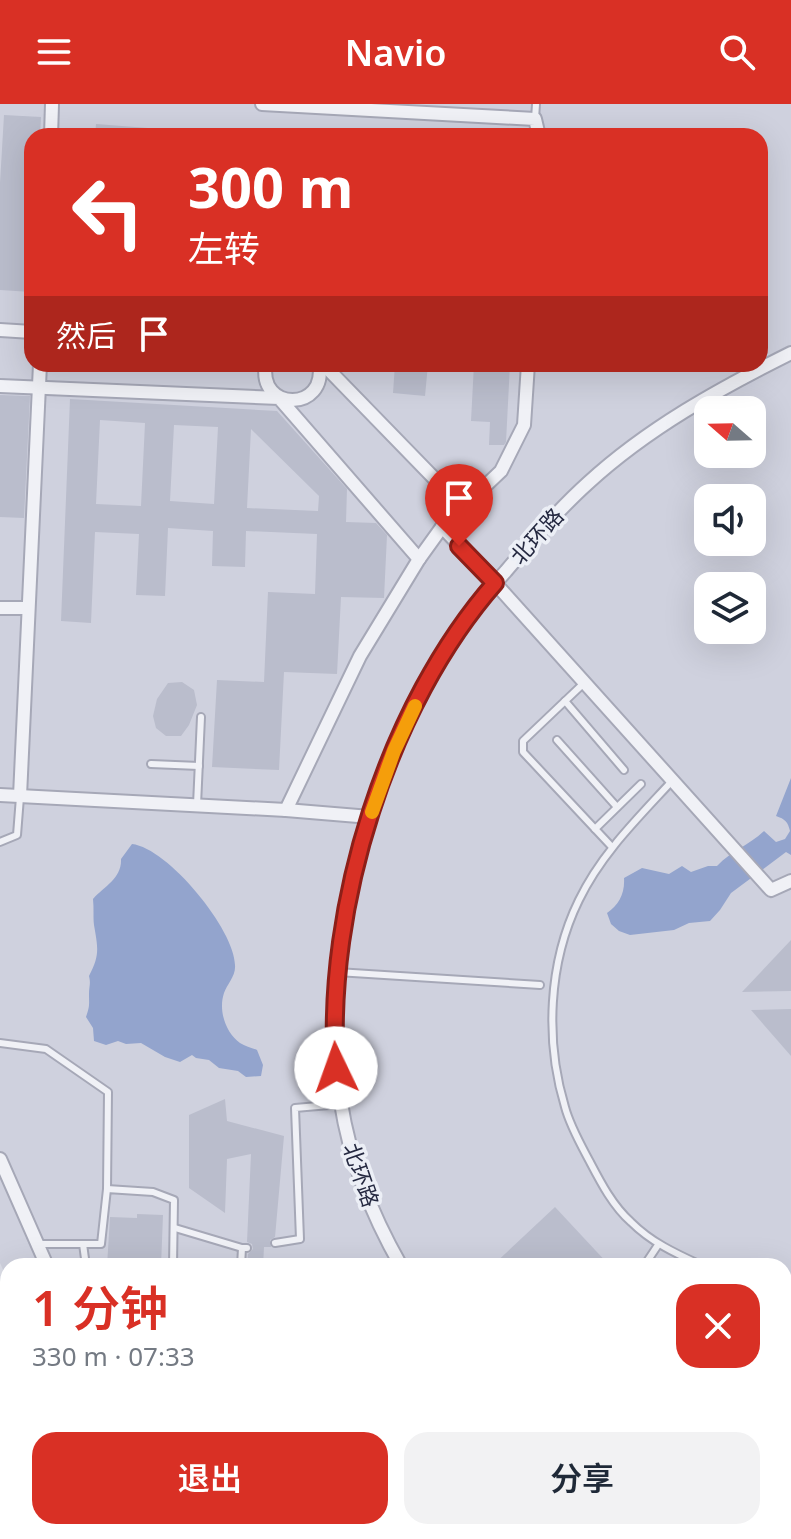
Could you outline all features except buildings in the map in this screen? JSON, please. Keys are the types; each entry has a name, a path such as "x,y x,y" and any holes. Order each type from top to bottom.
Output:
{"street":[{"path":"51,128 52,104"},
{"path":"262,104 535,119 537,128"},
{"path":"0,330 24,332"},
{"name":"北环路","path":"768,365 791,353"},
{"path":"20,796 40,372"},
{"path":"265,372 267,385 419,559"},
{"path":"0,386 279,398 288,401 313,392 320,372"},
{"path":"329,372 462,507"},
{"path":"286,810 360,656 419,559 442,527 501,471 524,425 527,372"},
{"name":"北环路","path":"397,1258 369,1204 348,1138 341,1104 334,1032 337,972 349,893 370,817 394,751 425,686 461,626 565,504 646,436 704,399 755,372"},
{"path":"442,527 771,890 791,881"},
{"path":"0,608 28,608"},
{"path":"0,795 370,817"},
{"path":"0,1159 44,1258"}],"lane":[{"path":"535,119 536,104"},
{"path":"584,683 523,741 523,752 612,847"},
{"path":"565,701 624,770"},
{"path":"197,805 201,717"},
{"path":"557,740 617,807"},
{"path":"151,764 199,766"},
{"path":"672,781 612,847 579,900 564,939 551,1020 565,1109 603,1187 629,1221 658,1245 686,1258"},
{"path":"595,829 641,784"},
{"path":"0,842 17,835 20,796"},
{"path":"337,972 540,985"},
{"path":"0,1043 46,1049 108,1092 107,1189 101,1244 38,1244"},
{"path":"275,1243 300,1239 295,1108 341,1104"},
{"path":"107,1189 153,1192 174,1200 173,1258"},
{"path":"175,1228 244,1248 242,1258"},
{"path":"83,1244 85,1258"},
{"path":"649,1258 658,1245"}],"shaded area":[{"path":"0,104 791,104 791,1258 0,1258"}],"water":[{"path":"791,778 791,855 786,852 731,893 710,921 689,923 674,930 630,935 611,924 607,913 620,898 624,878 642,868 669,874 682,866 691,872 717,866 764,831 776,842 785,839 790,831 788,825 776,816"},
{"path":"132,844 147,849 180,875 212,912 224,932 235,965 222,1000 224,1021 235,1039 257,1050 263,1065 261,1076 246,1077 238,1071 219,1068 209,1060 192,1055 180,1062 141,1043 118,1041 106,1045 94,1041 93,1028 86,1017 89,976 97,951 93,899 116,877 121,859"}],"slow traffic":[{"path":"372,812 381,783 415,706"}],"route":[{"path":"336,1068 335,998 343,927 349,893 381,783 409,718 442,656 495,583 459,546"}]}
